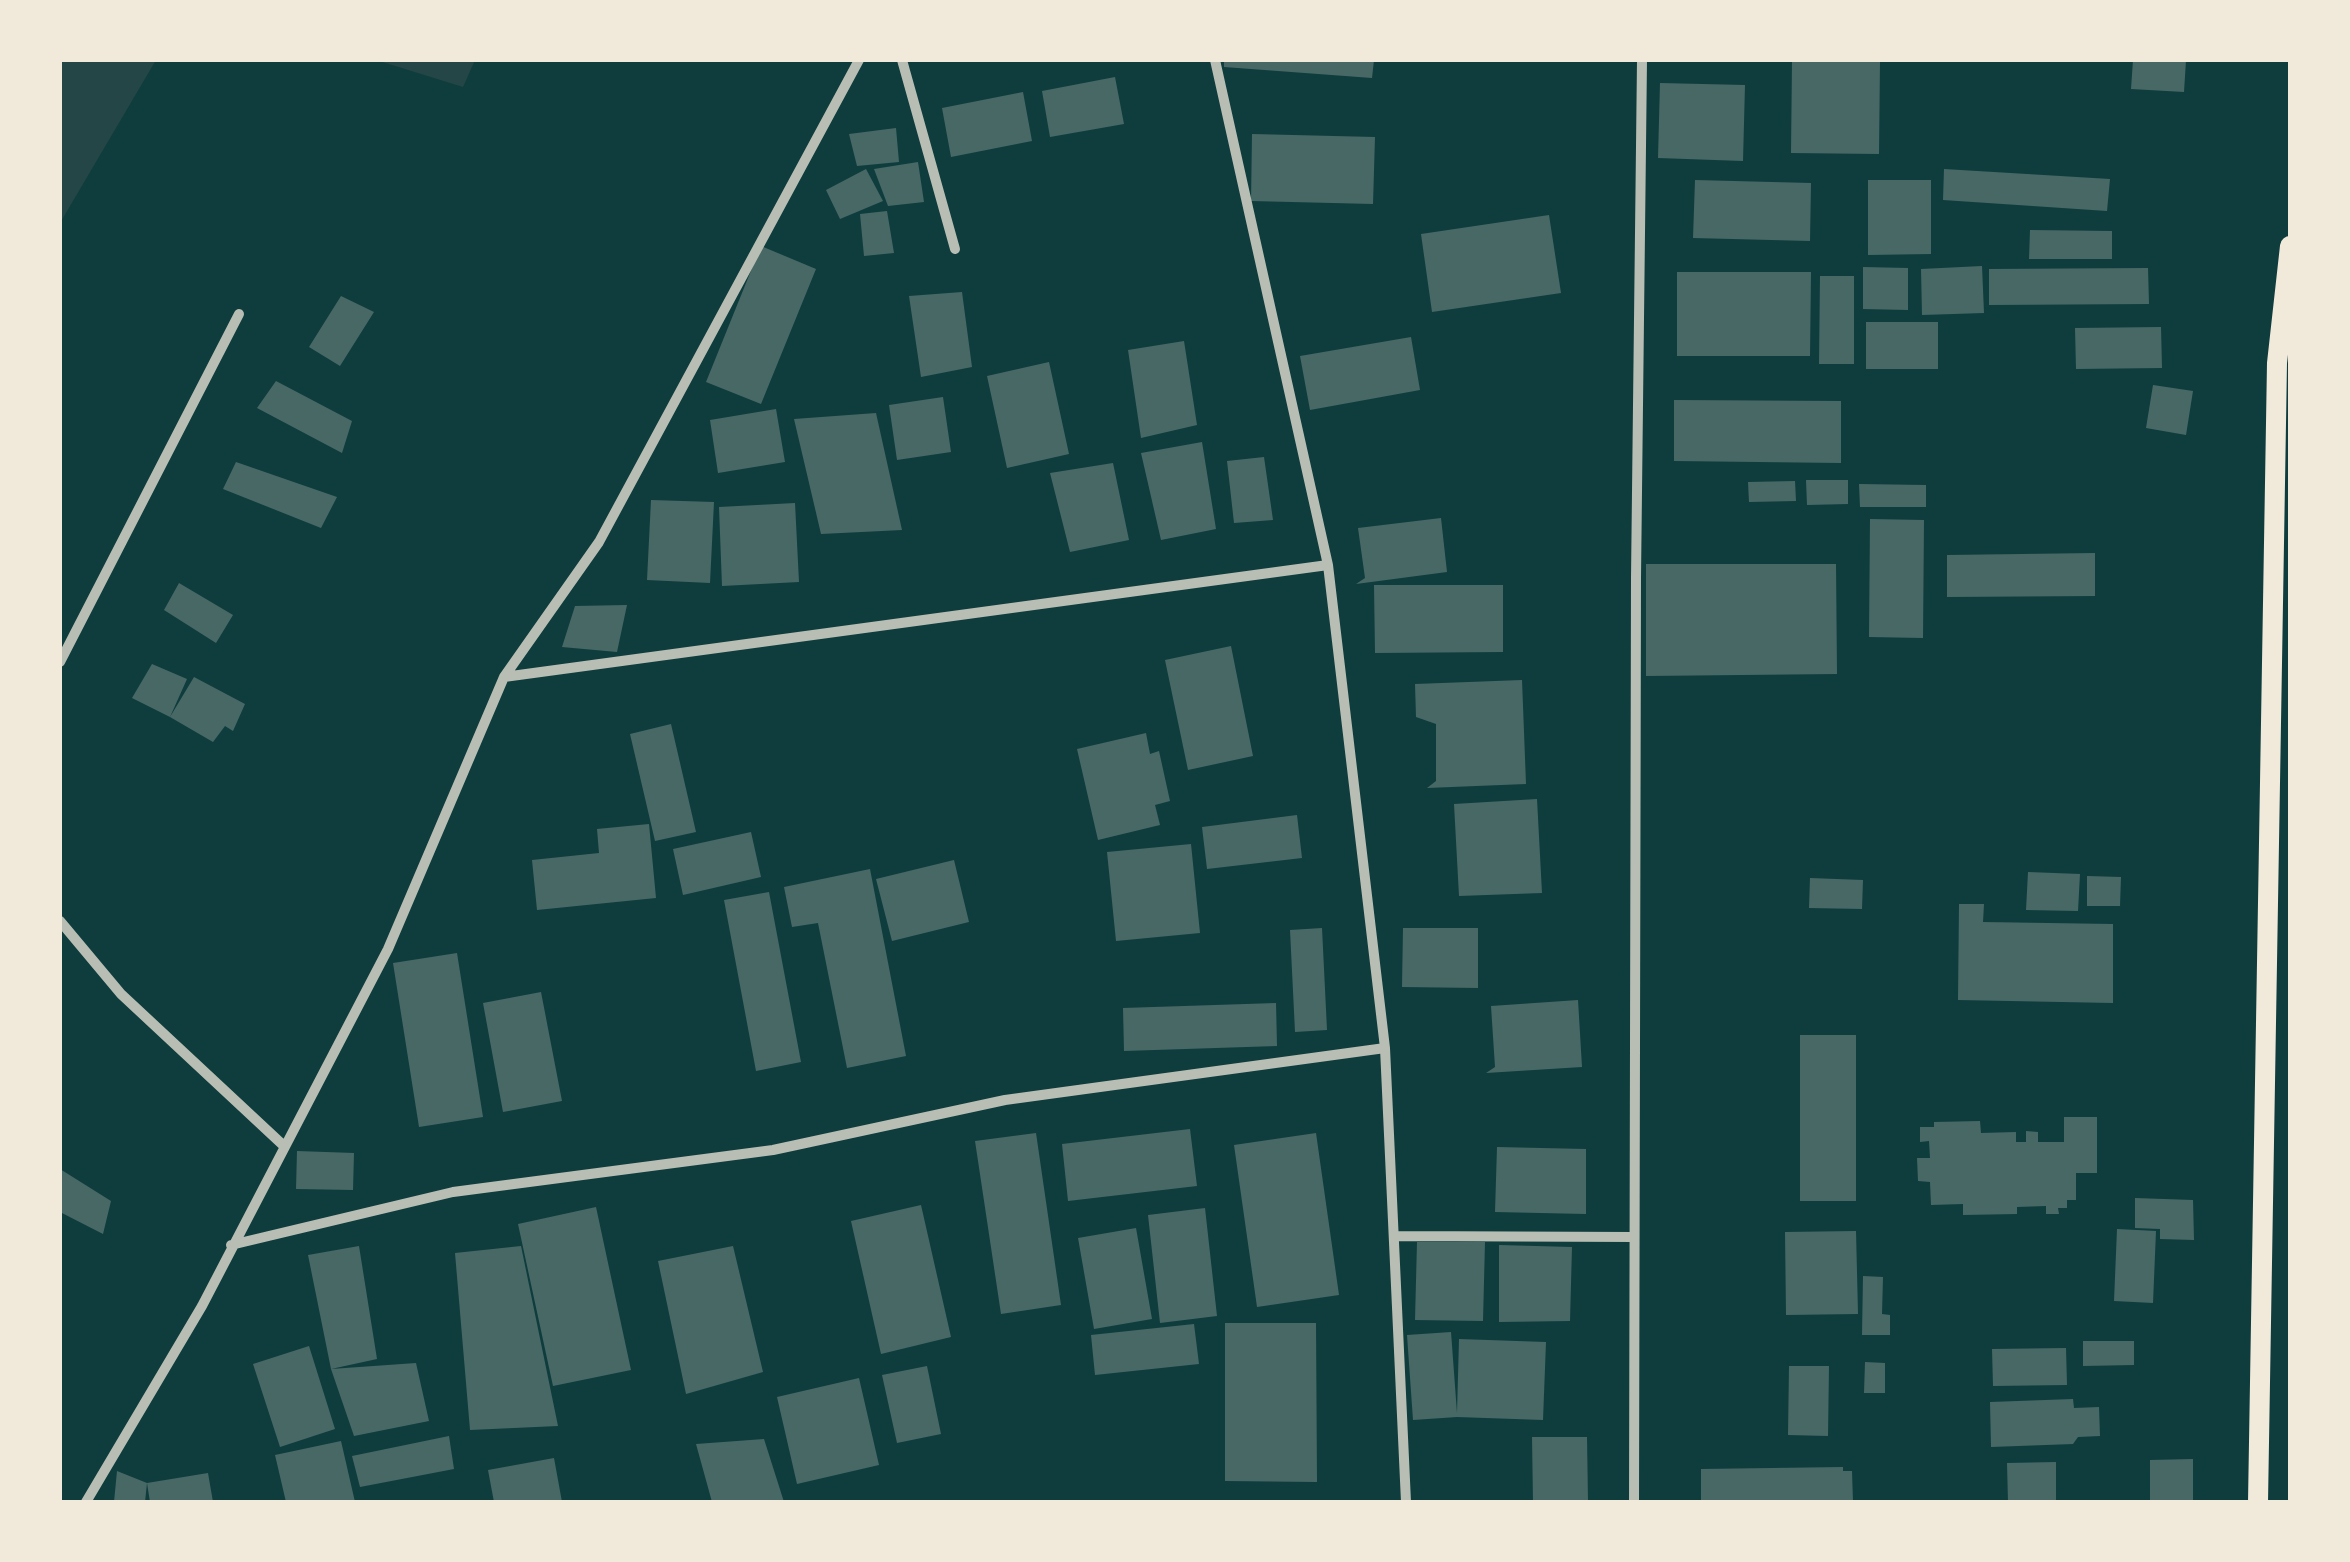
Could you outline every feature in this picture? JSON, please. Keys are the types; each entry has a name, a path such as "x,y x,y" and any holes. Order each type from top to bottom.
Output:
{"main road":[{"path":"2258,1502 2277,362 2290,246"}],"street":[{"path":"86,1502 202,1306 388,949 504,677 599,542 859,60"},
{"path":"902,60 955,250"},
{"path":"1215,60 1328,566 1385,1048 1406,1502"},
{"path":"1634,1502 1636,578 1642,60"},
{"path":"60,662 239,314"},
{"path":"504,677 1328,566"},
{"path":"60,921 121,994 284,1146"},
{"path":"231,1245 453,1192 773,1150 1005,1100 1385,1048"},
{"path":"1394,1236 1634,1236"}],"shaded area":[{"path":"60,60 156,60 60,223"},
{"path":"376,60 475,60 463,87"}],"building":[{"path":"1224,60 1374,60 1372,78 1224,67"},
{"path":"2133,60 2186,60 2184,92 2131,89"},
{"path":"1792,61 1880,62 1879,154 1791,153"},
{"path":"1115,77 1124,124 1050,137 1042,91"},
{"path":"1660,83 1745,85 1743,161 1658,158"},
{"path":"1023,92 1032,141 951,157 942,108"},
{"path":"896,128 899,162 857,166 849,134"},
{"path":"1252,134 1375,137 1373,204 1251,201"},
{"path":"918,162 924,202 888,206 874,169"},
{"path":"866,169 883,201 840,219 826,190"},
{"path":"1944,169 2110,179 2107,211 1943,200"},
{"path":"1695,180 1811,183 1810,241 1693,238"},
{"path":"1868,180 1931,180 1931,254 1868,255"},
{"path":"887,211 894,253 864,256 860,214"},
{"path":"1549,215 1561,293 1432,312 1421,234"},
{"path":"2030,230 2112,231 2112,259 2029,259"},
{"path":"761,246 816,269 761,404 706,382"},
{"path":"1982,266 1984,313 1922,315 1921,269"},
{"path":"1863,267 1908,268 1908,310 1863,309"},
{"path":"2148,268 2149,304 1989,305 1989,269"},
{"path":"1677,272 1811,272 1810,356 1677,356"},
{"path":"1820,276 1854,276 1854,364 1819,364"},
{"path":"962,292 972,367 921,377 909,296"},
{"path":"341,296 374,312 340,366 309,347"},
{"path":"1866,322 1938,322 1938,369 1866,369"},
{"path":"2161,327 2162,368 2076,369 2075,328"},
{"path":"1411,337 1420,390 1310,410 1300,356"},
{"path":"1184,341 1197,425 1141,438 1128,350"},
{"path":"1049,362 1069,454 1007,468 987,376"},
{"path":"276,381 352,421 342,453 257,408"},
{"path":"2153,385 2193,391 2186,435 2146,428"},
{"path":"943,397 951,452 897,460 889,405"},
{"path":"1674,400 1841,401 1841,463 1674,461"},
{"path":"776,409 785,462 718,473 710,420"},
{"path":"876,413 902,530 821,534 794,419"},
{"path":"1202,442 1216,529 1161,540 1141,453"},
{"path":"1264,457 1273,520 1234,523 1227,461"},
{"path":"236,462 337,497 321,528 223,489"},
{"path":"1113,463 1129,540 1070,552 1050,473"},
{"path":"1806,480 1848,480 1848,504 1807,505"},
{"path":"1795,481 1796,501 1749,502 1748,482"},
{"path":"1859,484 1926,485 1926,507 1860,507"},
{"path":"651,500 714,502 710,583 647,580"},
{"path":"795,503 799,582 722,586 719,507"},
{"path":"1441,518 1447,572 1356,584 1365,578 1358,528"},
{"path":"1870,519 1924,520 1923,638 1869,637"},
{"path":"2095,553 2095,596 1947,597 1947,555"},
{"path":"1646,564 1836,564 1837,674 1646,676"},
{"path":"179,583 233,615 216,643 164,610"},
{"path":"1374,585 1503,585 1503,652 1375,653"},
{"path":"627,605 617,652 562,647 575,606"},
{"path":"1231,646 1253,756 1188,770 1165,660"},
{"path":"152,664 187,679 170,717 132,698"},
{"path":"194,677 245,704 233,731 225,726 213,742 170,717"},
{"path":"1522,680 1526,784 1427,788 1436,781 1436,724 1416,717 1415,684"},
{"path":"671,724 696,832 655,841 630,734"},
{"path":"1146,733 1150,754 1159,751 1170,801 1155,805 1160,825 1098,840 1077,749"},
{"path":"1537,799 1542,893 1459,896 1454,804"},
{"path":"1297,815 1302,858 1207,869 1202,827"},
{"path":"649,824 656,898 537,910 532,860 599,853 597,829"},
{"path":"751,832 761,877 683,895 673,849"},
{"path":"1191,844 1200,933 1116,941 1107,852"},
{"path":"954,860 969,922 892,941 876,879"},
{"path":"870,869 906,1056 847,1068 818,923 792,927 784,887"},
{"path":"2028,872 2080,874 2078,911 2026,910"},
{"path":"2087,876 2121,877 2120,906 2087,906"},
{"path":"1810,878 1863,880 1862,909 1809,908"},
{"path":"769,892 801,1062 756,1071 724,900"},
{"path":"1959,904 1984,904 1983,922 2113,924 2113,1003 1958,1000"},
{"path":"1322,928 1327,1030 1295,1032 1290,930"},
{"path":"1403,928 1478,928 1478,988 1402,987"},
{"path":"457,953 483,1117 419,1127 393,963"},
{"path":"541,992 562,1101 503,1112 483,1003"},
{"path":"1578,1000 1582,1067 1486,1073 1495,1067 1491,1006"},
{"path":"1276,1003 1277,1046 1124,1051 1123,1008"},
{"path":"1800,1035 1856,1035 1856,1201 1800,1201"},
{"path":"2064,1117 2097,1117 2097,1173 2076,1173 2076,1200 2067,1200 2067,1208 2058,1208 2059,1214 2046,1214 2046,1206 2017,1207 2017,1214 1963,1215 1963,1204 1931,1205 1930,1182 1918,1181 1917,1158 1930,1158 1929,1141 1920,1142 1920,1127 1934,1127 1934,1122 1980,1121 1981,1133 2016,1132 2016,1142 2026,1142 2026,1131 2038,1132 2038,1142 2064,1142"},
{"path":"1190,1129 1197,1186 1068,1201 1062,1144"},
{"path":"1036,1133 1061,1305 1001,1314 975,1141"},
{"path":"1316,1133 1339,1295 1257,1307 1234,1145"},
{"path":"1497,1147 1586,1149 1586,1214 1495,1212"},
{"path":"297,1151 354,1153 353,1190 296,1189"},
{"path":"60,1169 111,1201 103,1234 60,1212"},
{"path":"2135,1198 2193,1200 2194,1240 2160,1239 2160,1229 2135,1228"},
{"path":"921,1205 951,1337 881,1354 851,1221"},
{"path":"596,1207 631,1370 553,1386 518,1224"},
{"path":"1205,1208 1217,1316 1160,1323 1148,1215"},
{"path":"1136,1228 1152,1319 1094,1329 1078,1238"},
{"path":"2117,1229 2156,1231 2153,1303 2114,1301"},
{"path":"1856,1231 1858,1314 1786,1315 1785,1232"},
{"path":"1417,1242 1485,1242 1483,1321 1415,1320"},
{"path":"1499,1245 1572,1247 1570,1321 1499,1322"},
{"path":"359,1246 377,1359 331,1369 308,1255"},
{"path":"521,1246 558,1426 470,1430 455,1253"},
{"path":"733,1246 763,1372 686,1394 658,1261"},
{"path":"1863,1276 1883,1277 1882,1314 1890,1315 1890,1335 1862,1335"},
{"path":"1225,1323 1316,1323 1317,1482 1225,1481"},
{"path":"1194,1324 1199,1364 1095,1375 1091,1335"},
{"path":"1451,1332 1457,1413 1459,1339 1546,1342 1543,1420 1413,1420 1407,1335"},
{"path":"2083,1341 2134,1341 2134,1365 2083,1366"},
{"path":"309,1346 335,1429 280,1447 253,1364"},
{"path":"2066,1348 2067,1385 1993,1386 1992,1349"},
{"path":"1865,1362 1885,1363 1885,1393 1864,1393"},
{"path":"416,1363 429,1421 354,1436 331,1369"},
{"path":"927,1366 941,1434 897,1443 882,1375"},
{"path":"1789,1366 1829,1366 1828,1436 1788,1435"},
{"path":"859,1378 879,1465 797,1484 777,1397"},
{"path":"2073,1399 2074,1408 2099,1407 2100,1436 2078,1437 2073,1444 1991,1447 1990,1402"},
{"path":"449,1436 454,1469 360,1487 352,1456"},
{"path":"1532,1437 1587,1437 1588,1502 1533,1502"},
{"path":"764,1439 784,1502 712,1502 696,1444"},
{"path":"341,1441 355,1502 286,1502 275,1455"},
{"path":"554,1458 562,1502 494,1502 488,1470"},
{"path":"2193,1459 2193,1502 2150,1502 2150,1460"},
{"path":"2056,1462 2056,1502 2008,1502 2007,1463"},
{"path":"1843,1467 1843,1471 1852,1471 1853,1502 1701,1502 1701,1469"},
{"path":"117,1471 147,1483 145,1502 114,1502"},
{"path":"208,1473 213,1502 150,1502 147,1483"}]}
